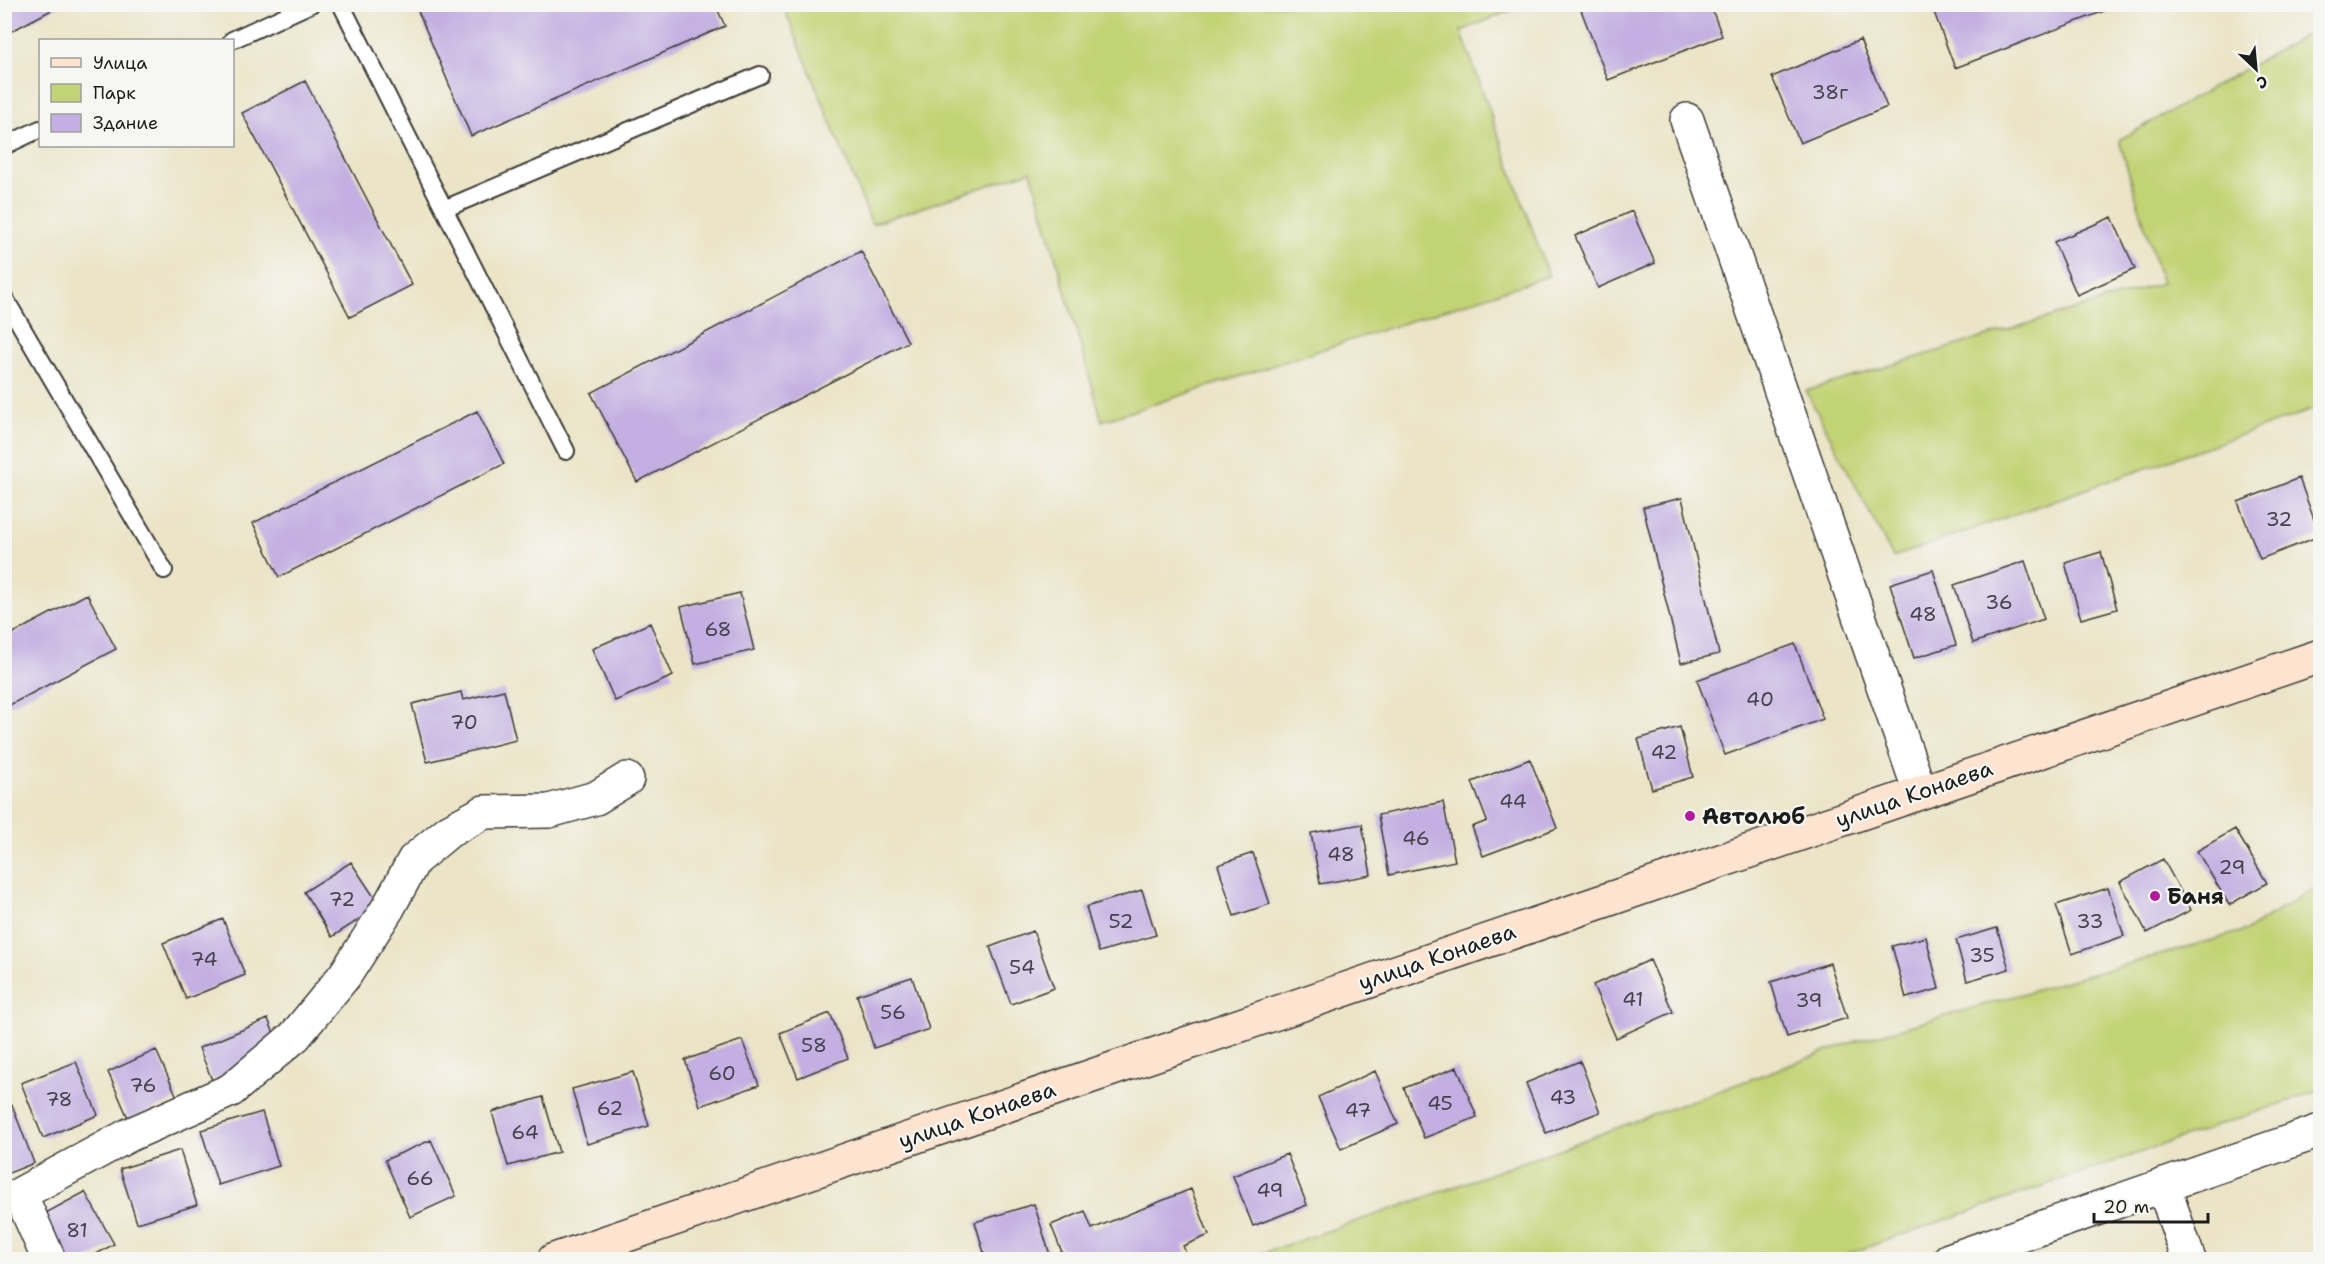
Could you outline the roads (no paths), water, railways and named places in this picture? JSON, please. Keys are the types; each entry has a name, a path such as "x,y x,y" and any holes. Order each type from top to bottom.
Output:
{"main road":[{"name":"улица Конаева","path":"554,1260 2320,656"}],"street":[{"path":"1687,120 1920,792"},
{"path":"49,1260 12,1196 129,1135 231,1090 295,1036 345,975 388,908 414,860 449,831 484,812 549,811 596,798 627,779"},
{"path":"1949,1260 2320,1131"},
{"path":"2163,1185 2189,1260"}],"lane":[{"path":"234,39 311,4"},
{"path":"341,4 566,451"},
{"path":"444,209 760,75"},
{"path":"4,146 39,129"},
{"path":"4,297 164,570"}],"place":[{"name":"Автолюб","path":"1690,816"},
{"name":"Баня","path":"2155,896"}]}
